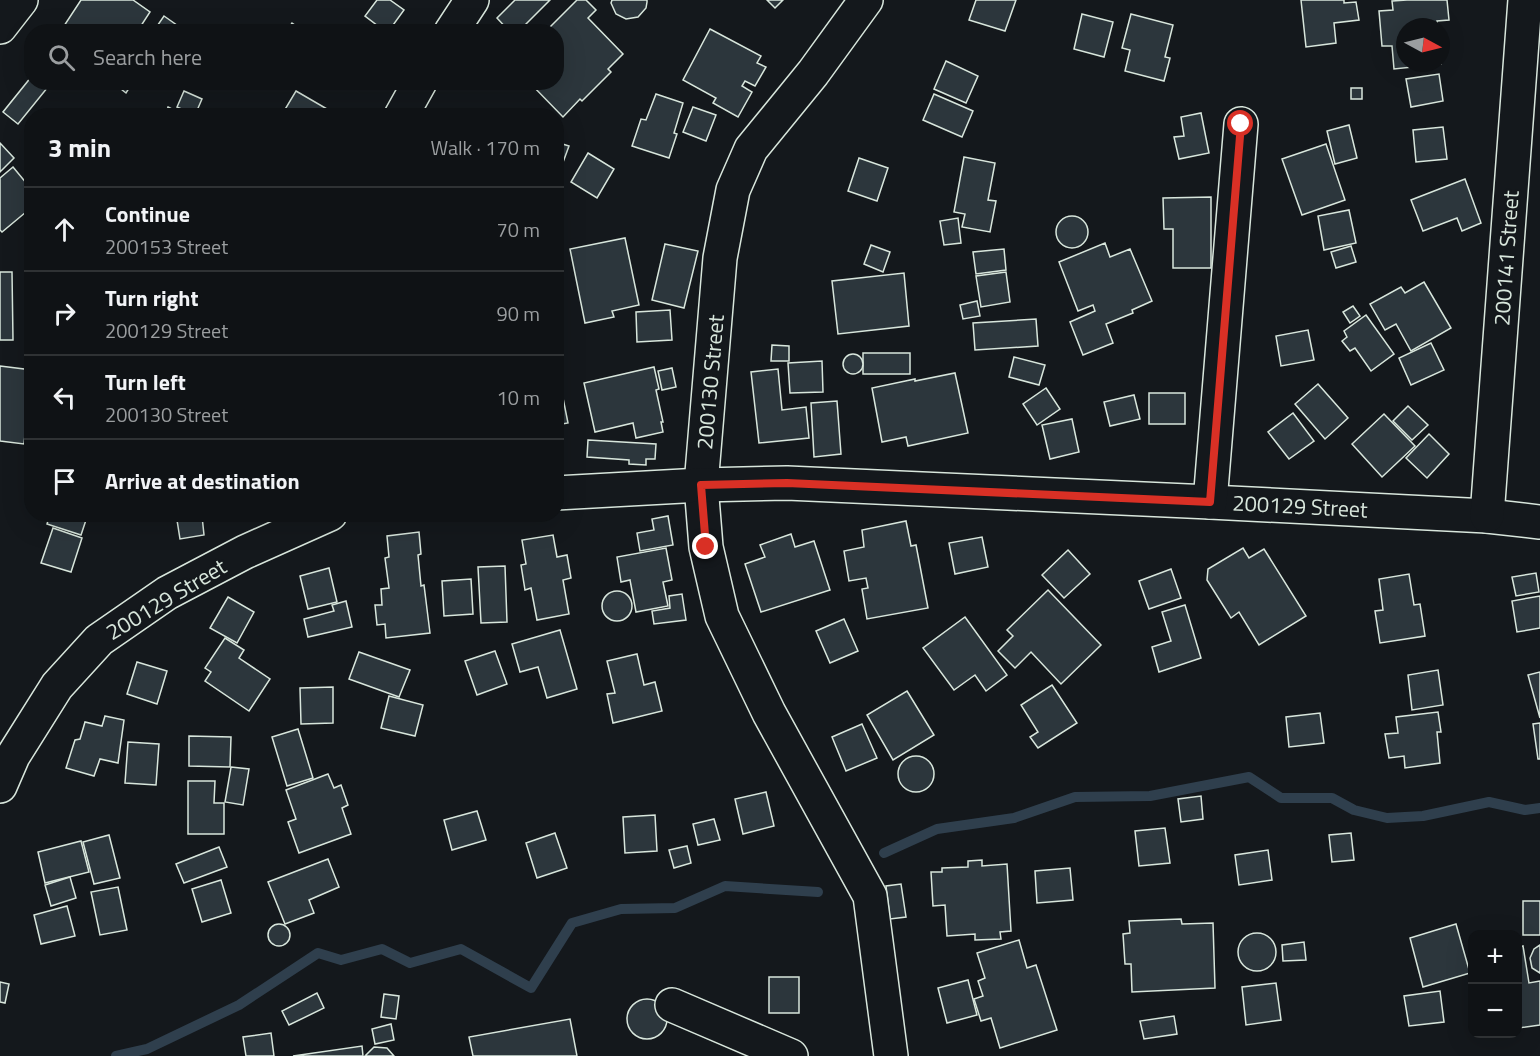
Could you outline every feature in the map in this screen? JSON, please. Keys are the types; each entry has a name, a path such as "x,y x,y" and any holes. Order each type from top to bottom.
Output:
{"street":[{"path":"0,27 21,0"},
{"path":"456,24 472,0"},
{"name":"200130 Street","path":"866,0 813,73 750,149 733,190 720,258 701,485 706,547 722,616 769,713 870,896 891,1056"},
{"name":"200141 Street","path":"1487,516 1525,0"},
{"path":"405,108 416,90"},
{"path":"1210,502 1241,124"},
{"name":"200129 Street","path":"564,492 787,483 1487,516 1540,522"},
{"name":"200129 Street","path":"0,786 13,756 57,686 99,640 167,593 245,552 312,522"},
{"path":"672,1005 791,1056"}],"building":[{"path":"81,0 133,0 150,12 142,24 65,24"},
{"path":"377,0 390,0 404,10 394,24 376,24 365,16"},
{"path":"515,0 550,0 526,24 503,24 497,18"},
{"path":"577,0 586,0 596,10 588,18 623,54 608,69 611,72 564,116 564,108 554,108 537,90 564,90 564,24 553,24"},
{"path":"612,0 647,0 647,2 646,8 638,17 626,19 616,14"},
{"path":"767,0 783,0 775,8"},
{"path":"976,0 1016,0 1005,31 969,20"},
{"path":"1301,0 1356,2 1359,20 1334,23 1336,43 1306,47"},
{"path":"1447,0 1449,18 1396,18 1396,69 1394,69 1392,46 1382,46 1379,11 1393,10 1392,1"},
{"path":"1082,14 1113,22 1104,57 1074,49"},
{"path":"1131,14 1173,25 1165,57 1170,58 1164,81 1125,71 1130,50 1122,48"},
{"path":"164,16 175,24 158,24"},
{"path":"710,29 761,56 757,63 766,67 755,86 745,81 742,86 752,92 738,117 713,103 716,98 683,80"},
{"path":"946,61 978,76 966,103 934,89"},
{"path":"1439,74 1443,101 1411,107 1406,79"},
{"path":"24,86 24,90 46,90 31,108 24,108 24,117 18,124 3,112"},
{"path":"1351,88 1362,88 1362,99 1351,99"},
{"path":"184,91 202,99 198,108 177,107"},
{"path":"296,91 325,108 286,108"},
{"path":"656,94 683,103 674,133 677,134 669,158 632,146 641,119 646,120"},
{"path":"934,94 973,111 962,137 923,120"},
{"path":"693,107 716,115 706,141 683,132"},
{"path":"1201,113 1209,153 1179,159 1174,137 1184,136 1181,117"},
{"path":"1349,125 1357,158 1335,164 1327,131"},
{"path":"1443,127 1447,159 1416,162 1413,130"},
{"path":"0,143 14,158 0,172"},
{"path":"564,144 569,146 564,160"},
{"path":"1326,144 1345,200 1302,215 1282,159"},
{"path":"588,153 614,169 597,198 571,182"},
{"path":"964,157 995,163 988,200 996,201 990,232 962,227 965,214 954,212"},
{"path":"859,158 888,168 877,201 848,191"},
{"path":"13,167 24,180 24,214 2,232 0,230 0,178"},
{"path":"1465,179 1481,223 1462,231 1457,218 1423,231 1411,200"},
{"path":"1211,197 1211,268 1173,268 1173,229 1164,229 1163,198"},
{"path":"1349,210 1356,243 1324,250 1318,216"},
{"path":"1072,216 1083,221 1088,232 1083,243 1072,248 1061,243 1056,232 1061,221"},
{"path":"958,218 961,243 944,245 940,221"},
{"path":"625,238 639,305 612,311 614,317 585,323 570,249"},
{"path":"1105,243 1110,257 1130,249 1152,301 1132,310 1133,313 1106,324 1113,343 1083,355 1070,322 1095,311 1093,305 1078,311 1059,262"},
{"path":"665,244 698,251 684,308 652,300"},
{"path":"871,245 890,252 883,272 864,264"},
{"path":"1351,246 1356,262 1336,268 1331,252"},
{"path":"1004,249 1006,270 976,274 973,252"},
{"path":"0,272 12,272 13,340 0,340"},
{"path":"1006,272 1010,302 981,307 976,276"},
{"path":"904,273 909,326 838,334 832,281"},
{"path":"1424,282 1451,328 1411,351 1396,324 1385,330 1370,304 1401,287 1405,293"},
{"path":"977,301 980,316 963,319 960,305"},
{"path":"1353,306 1360,316 1350,323 1343,312"},
{"path":"670,310 672,340 637,342 636,312"},
{"path":"1366,315 1394,354 1371,371 1355,348 1350,351 1342,341 1347,337 1344,331"},
{"path":"1036,319 1038,346 975,350 973,323"},
{"path":"1308,330 1314,360 1281,366 1276,336"},
{"path":"1431,343 1444,370 1411,385 1399,358"},
{"path":"772,345 789,346 789,361 771,361"},
{"path":"863,353 910,353 910,374 863,374"},
{"path":"853,354 860,357 863,364 860,371 853,374 846,371 843,364 846,357"},
{"path":"1014,357 1045,365 1039,385 1009,377"},
{"path":"822,361 823,392 790,393 788,363"},
{"path":"0,366 24,369 24,444 0,441"},
{"path":"654,367 659,389 656,390 663,432 636,438 633,423 595,432 584,383"},
{"path":"672,368 676,387 662,390 658,371"},
{"path":"778,369 782,410 806,407 809,438 759,443 751,372"},
{"path":"955,373 968,433 908,446 906,437 882,442 872,388"},
{"path":"1318,384 1348,418 1325,439 1295,404"},
{"path":"1046,388 1060,409 1037,425 1023,404"},
{"path":"1149,393 1185,393 1185,424 1149,424"},
{"path":"1134,395 1140,419 1110,426 1104,402"},
{"path":"837,401 841,454 814,457 811,403"},
{"path":"564,403 568,423 564,424"},
{"path":"1408,406 1428,425 1412,440 1393,421"},
{"path":"1293,413 1314,441 1289,459 1268,432"},
{"path":"1384,414 1415,446 1382,477 1352,444"},
{"path":"1072,419 1079,452 1050,459 1042,425"},
{"path":"1429,434 1449,454 1427,478 1406,458"},
{"path":"588,440 656,444 655,459 646,459 646,465 629,464 629,460 587,457"},
{"path":"668,516 673,545 640,551 637,533 654,530 652,519"},
{"path":"906,521 911,546 916,545 928,608 867,619 862,589 868,588 866,578 849,581 844,551 864,547 862,530"},
{"path":"48,522 85,522 81,535 47,524"},
{"path":"177,522 203,522 204,535 180,539"},
{"path":"53,528 82,538 71,572 41,563"},
{"path":"419,532 421,554 418,555 421,586 424,585 430,633 386,638 385,624 377,625 375,605 382,605 381,589 389,588 385,558 389,557 387,536"},
{"path":"791,534 795,547 814,541 830,590 761,612 745,564 765,557 760,545"},
{"path":"553,535 557,557 567,555 571,578 563,580 569,614 537,620 531,588 525,590 521,565 526,564 522,540"},
{"path":"982,537 988,567 955,574 949,543"},
{"path":"666,548 672,580 663,582 668,606 636,612 630,580 621,582 617,557"},
{"path":"1243,548 1249,558 1264,549 1306,616 1259,645 1239,612 1231,618 1207,580 1208,569"},
{"path":"1068,550 1090,574 1064,598 1042,575"},
{"path":"505,566 507,622 481,623 478,567"},
{"path":"329,568 337,602 308,609 300,576"},
{"path":"1171,569 1181,598 1149,609 1139,581"},
{"path":"1536,573 1539,592 1516,596 1512,577"},
{"path":"1409,574 1414,605 1420,604 1425,636 1380,643 1375,611 1383,610 1379,579"},
{"path":"471,579 473,614 444,616 442,581"},
{"path":"1048,590 1101,645 1061,684 1031,652 1015,668 998,651 1013,636 1007,630"},
{"path":"617,591 628,595 632,606 628,617 617,621 606,617 602,606 606,595"},
{"path":"682,594 686,620 654,624 652,611 670,608 669,596"},
{"path":"1540,596 1540,628 1517,632 1512,601"},
{"path":"228,597 254,612 237,643 210,628"},
{"path":"346,601 352,627 308,637 304,619 334,611 332,605"},
{"path":"1185,605 1201,658 1159,672 1152,647 1171,641 1162,612"},
{"path":"965,617 1007,675 986,691 975,675 954,690 923,648"},
{"path":"844,619 858,651 830,663 816,631"},
{"path":"560,630 577,689 547,698 538,667 520,672 512,644"},
{"path":"225,638 244,650 239,658 270,679 249,711 205,681 211,672 205,668"},
{"path":"495,651 507,684 477,695 465,661"},
{"path":"359,652 410,670 399,697 349,679"},
{"path":"637,654 644,685 655,682 662,711 613,723 607,694 615,693 607,661"},
{"path":"137,662 167,671 157,704 127,694"},
{"path":"1438,670 1443,705 1412,710 1408,675"},
{"path":"1540,672 1540,718 1528,675"},
{"path":"1052,685 1077,723 1038,748 1030,737 1038,732 1021,705"},
{"path":"333,687 333,723 301,724 300,688"},
{"path":"907,691 934,735 893,760 867,715"},
{"path":"389,696 423,705 415,736 381,728"},
{"path":"1438,712 1441,732 1437,732 1440,763 1405,768 1404,756 1389,758 1385,734 1398,733 1396,717"},
{"path":"1320,713 1324,743 1289,747 1286,717"},
{"path":"105,716 124,720 118,763 100,759 94,776 66,768 75,740 80,739 85,722 102,726"},
{"path":"1540,723 1540,759 1538,759 1533,724"},
{"path":"862,724 877,758 846,771 832,737"},
{"path":"298,729 313,778 287,786 272,737"},
{"path":"189,736 231,737 230,767 189,766"},
{"path":"128,742 159,744 156,785 125,783"},
{"path":"916,756 929,761 934,774 929,787 916,792 903,787 898,774 903,761"},
{"path":"231,767 249,769 243,805 225,802"},
{"path":"328,774 334,788 341,785 348,805 342,808 351,834 299,853 288,822 296,819 286,790"},
{"path":"188,781 215,781 214,803 224,803 224,834 188,834"},
{"path":"766,792 774,826 743,834 735,799"},
{"path":"1201,796 1203,819 1181,822 1178,799"},
{"path":"477,811 486,840 452,850 444,820"},
{"path":"655,815 657,851 625,853 623,817"},
{"path":"714,819 720,840 698,845 693,824"},
{"path":"1165,828 1170,863 1139,866 1135,831"},
{"path":"555,833 567,868 537,878 526,843"},
{"path":"1351,833 1354,860 1332,862 1329,835"},
{"path":"109,835 120,878 94,884 83,842"},
{"path":"81,841 89,872 45,883 38,852"},
{"path":"687,846 691,863 674,868 669,850"},
{"path":"219,847 227,867 184,883 176,864"},
{"path":"1268,850 1272,880 1239,885 1235,855"},
{"path":"328,859 339,887 309,900 314,913 285,924 268,882"},
{"path":"982,860 982,866 1007,864 1011,931 1000,932 1001,939 975,940 975,934 947,936 945,905 933,906 931,872 942,872 942,868 968,867 968,861"},
{"path":"1070,868 1073,900 1037,903 1035,871"},
{"path":"70,877 76,898 51,906 45,885"},
{"path":"221,880 231,913 202,922 192,889"},
{"path":"901,884 906,917 890,919 886,886"},
{"path":"118,887 127,930 100,935 91,892"},
{"path":"1523,901 1540,901 1540,935 1523,935"},
{"path":"67,906 75,936 41,944 34,915"},
{"path":"1181,919 1182,924 1213,923 1215,988 1132,992 1131,964 1125,964 1123,934 1130,933 1129,921"},
{"path":"279,924 287,927 290,935 287,943 279,946 271,943 268,935 271,927"},
{"path":"1456,924 1468,974 1423,987 1410,938"},
{"path":"1257,933 1270,939 1276,952 1270,965 1257,971 1244,965 1238,952 1244,939"},
{"path":"1019,940 1027,968 1036,965 1057,1030 1000,1048 991,1018 981,1021 974,999 983,996 978,981 985,978 977,953"},
{"path":"1304,942 1306,960 1283,961 1282,945"},
{"path":"1540,945 1540,973 1532,968 1530,958 1534,949"},
{"path":"1523,946 1529,983 1540,981 1540,1025 1522,1027"},
{"path":"769,977 799,977 799,1013 769,1013"},
{"path":"968,980 977,1015 947,1023 938,988"},
{"path":"0,982 9,984 5,1003 0,1002"},
{"path":"1276,983 1281,1020 1246,1025 1242,987"},
{"path":"1440,991 1444,1022 1409,1026 1404,996"},
{"path":"317,993 324,1008 289,1025 282,1011"},
{"path":"384,994 399,996 396,1019 381,1017"},
{"path":"647,999 661,1005 667,1019 661,1033 647,1039 633,1033 627,1019 633,1005"},
{"path":"1174,1016 1177,1034 1144,1039 1140,1021"},
{"path":"570,1019 577,1056 473,1056 469,1037"},
{"path":"391,1024 394,1040 375,1044 372,1029"},
{"path":"271,1033 274,1056 246,1056 243,1037"},
{"path":"362,1046 363,1056 293,1056"},
{"path":"374,1047 387,1048 394,1056 365,1056"}],"waterway":[{"path":"884,853 937,829 1014,818 1075,797 1150,796 1249,777 1281,798 1332,798 1354,810 1387,818 1423,816 1489,802 1525,810 1540,808"},
{"path":"116,1056 147,1049 239,1005 318,953 341,960 382,949 410,963 461,949 531,988 572,923 621,909 675,908 725,886 818,892"}],"route":[{"path":"706,547 701,485 787,483 1210,502 1241,124"}]}
